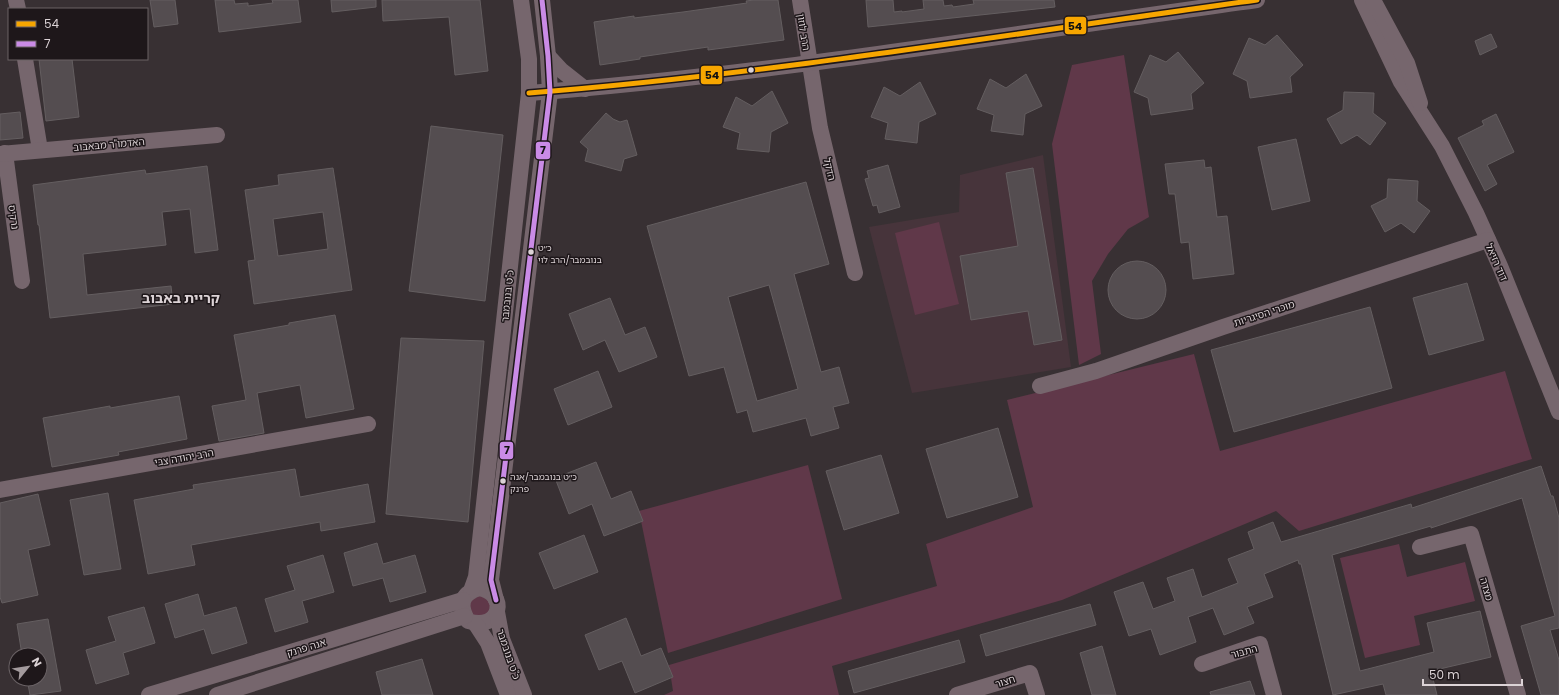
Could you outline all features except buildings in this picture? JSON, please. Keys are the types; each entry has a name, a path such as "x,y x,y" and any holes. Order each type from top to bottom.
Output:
{"street":[{"name":"כ\"ט בנובמבר","path":"467,595 476,577 529,93 529,59 521,0"},
{"name":"כ\"ט בנובמבר","path":"524,695 502,638 491,580 550,92 542,0"},
{"name":"הרב לוזון","path":"800,0 809,64"},
{"path":"529,93 585,89 809,64 1257,0"},
{"name":"דוד רזיאל","path":"1362,0 1401,82 1442,146 1476,213 1559,409"},
{"name":"דוד רזיאל","path":"1373,0 1407,63 1424,118"},
{"path":"548,56 561,70 585,89"},
{"path":"26,60 40,150"},
{"name":"הדקל","path":"809,64 820,128 854,273"},
{"name":"האדמו\"ר מבאבוב","path":"2,153 217,135"},
{"name":"נרקיס","path":"2,153 22,281"},
{"name":"מוכרי הסיגריות","path":"1040,386 1096,371 1223,327 1488,240"},
{"name":"הרב יהודה צבי","path":"0,490 368,424"},
{"name":"מצדה","path":"1420,547 1471,534 1518,695"},
{"path":"478,588 485,589 490,592 496,606 489,622 481,624 470,620 462,606 467,595 478,588"},
{"name":"אנה פרנק","path":"149,695 467,595"},
{"name":"כ\"ט בנובמבר","path":"470,620 488,643 508,695"},
{"name":"אנה פרנק","path":"217,695 470,620"},
{"name":"התבור","path":"1202,664 1260,644 1274,695"},
{"name":"חצור","path":"957,695 1030,673 1037,695"}],"shaded area":[{"path":"1124,55 1149,217 1128,229 1108,254 1092,281 1101,354 1079,365 1052,144 1072,65"},
{"path":"1043,155 1071,367 912,393 869,227 959,212 960,175"},
{"path":"939,222 959,304 915,315 895,233"},
{"path":"1194,354 1220,451 1505,371 1532,459 1299,531 1276,511 1062,600 832,666 839,695 664,695 673,691 669,665 937,586 926,544 1033,507 1007,400"},
{"path":"808,465 842,599 668,653 639,511"},
{"path":"1399,544 1407,577 1465,562 1475,601 1414,616 1420,645 1365,658 1340,558"},
{"path":"480,595 491,601 491,614 472,618 469,602"}],"transit line":[{"name":"7","path":"496,600 491,580 550,92 542,0"},
{"name":"54","path":"529,93 620,85 803,64 1257,0"}],"place":[{"name":"כ״ט בנובמבר/הרב לוי","path":"531,252"},
{"name":"כ״ט בנובמבר/אנה פרנק","path":"503,481"}],"district":[{"name":"קריית באבוב","path":"181,298"}]}
